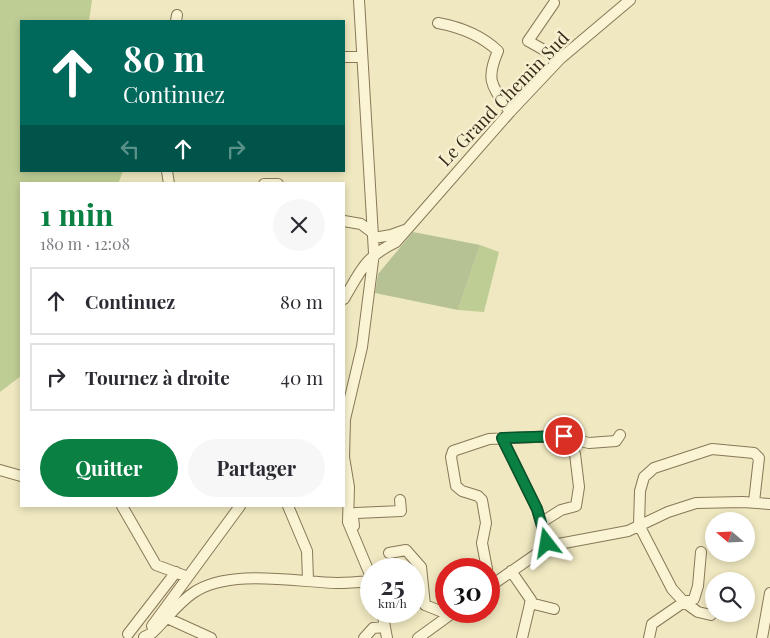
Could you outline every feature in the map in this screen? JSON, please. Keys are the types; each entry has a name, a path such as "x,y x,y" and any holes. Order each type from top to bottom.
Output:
{"street":[{"path":"359,0 374,253 362,347 345,427 348,522 363,558"},
{"name":"Le Grand Chemin Sud","path":"374,253 396,242 510,112 560,59 630,0"},
{"path":"554,4 528,41 560,59"},
{"path":"438,23 459,27 491,44 498,50 490,77 494,90 510,112"},
{"path":"345,57 362,57"},
{"path":"348,222 372,210"},
{"path":"348,222 361,224 373,236 391,235 408,228"},
{"path":"345,296 366,262 374,253"},
{"path":"485,558 482,543 486,523 482,500 478,496 456,486 452,453 456,449 489,439 564,436 589,443 616,441 620,435"},
{"path":"502,438 542,522 548,546"},
{"path":"705,614 698,612 684,602 672,590 639,525 640,491 644,477 649,471 712,449 754,453 759,458 754,502"},
{"path":"542,522 561,510 576,506 579,487 575,454"},
{"path":"0,470 20,476"},
{"path":"353,534 355,514 401,511 400,500"},
{"path":"500,578 548,546 628,531 668,512 696,503 754,502 770,504"},
{"path":"123,507 156,564 188,577"},
{"path":"144,637 239,507"},
{"path":"288,507 307,551 308,580"},
{"path":"389,553 406,550 413,558"},
{"path":"649,638 652,624 684,602 694,598 698,586 701,552"},
{"path":"128,634 176,572"},
{"path":"511,572 531,600 522,638"},
{"path":"144,637 152,633 194,592 217,584 238,579 308,580 336,583 360,582"},
{"path":"762,638 770,593"},
{"path":"425,604 435,607"},
{"path":"530,604 554,608"},
{"path":"167,618 211,638"},
{"path":"384,623 388,638"},
{"path":"418,638 439,623"},
{"path":"364,638 373,628 385,627"}],"green space":[{"path":"0,0 92,0 89,20 20,20 20,172 123,172 119,182 20,182 20,377 0,392"},
{"path":"413,232 480,245 458,310 375,293 378,274"},
{"path":"480,245 499,252 484,312 458,310"}],"route":[{"path":"547,543 537,509 502,438 564,436"}]}
